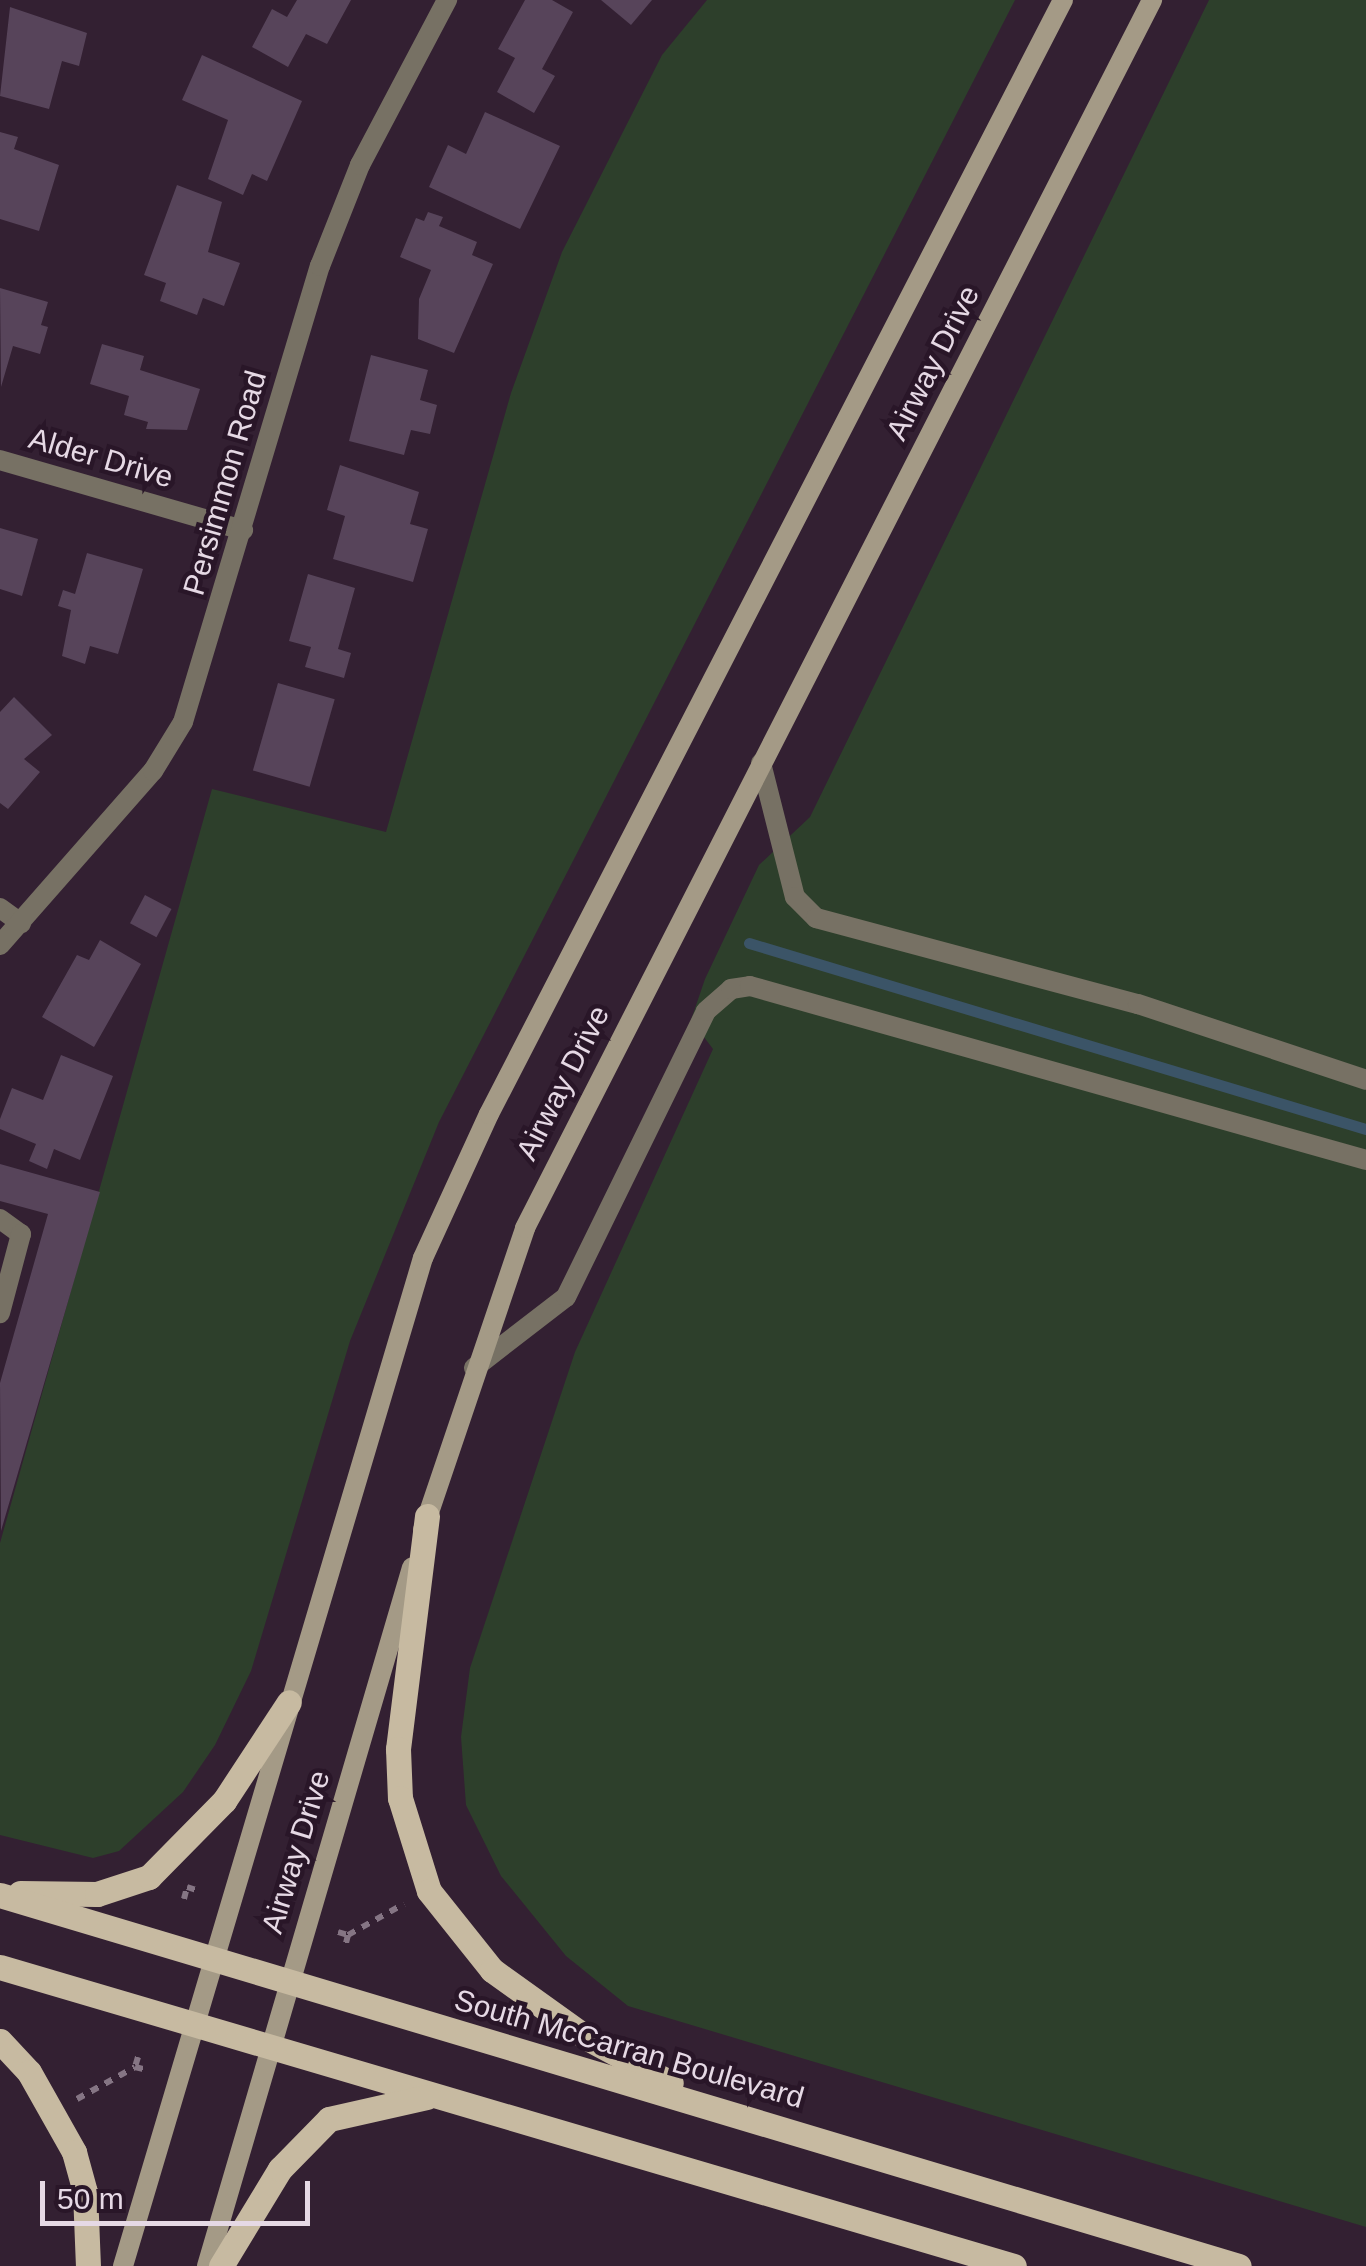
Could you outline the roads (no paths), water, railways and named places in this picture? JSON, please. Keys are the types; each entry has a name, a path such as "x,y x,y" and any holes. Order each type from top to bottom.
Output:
{"main road":[{"name":"Airway Drive","path":"123,2266 400,1325 454,1186 1063,0"},
{"name":"Airway Drive","path":"208,2266 288,1982 471,1370 525,1228 1152,0"},
{"path":"428,1516 398,1749 404,1814 430,1891 492,1970 539,2007 720,2109"},
{"path":"0,1894 97,1894 149,1877 224,1801 288,1702"},
{"name":"South McCarran Boulevard","path":"0,1894 1240,2266"},
{"path":"0,1967 1014,2266"},
{"path":"0,2041 46,2097 74,2152 85,2192 88,2266"},
{"path":"221,2266 280,2169 330,2119 437,2095"}],"street":[{"name":"Persimmon Road","path":"0,945 153,771 183,722 340,215 447,0"},
{"name":"Alder Drive","path":"0,460 243,530"},
{"path":"761,763 795,896 816,918 1138,1004 1366,1080"},
{"path":"0,908 21,923"},
{"path":"471,1370 566,1297 706,1011 731,989 750,986 1366,1160"},
{"path":"0,1220 21,1234 0,1313"}],"waterway":[{"path":"749,943 1366,1129"}]}
